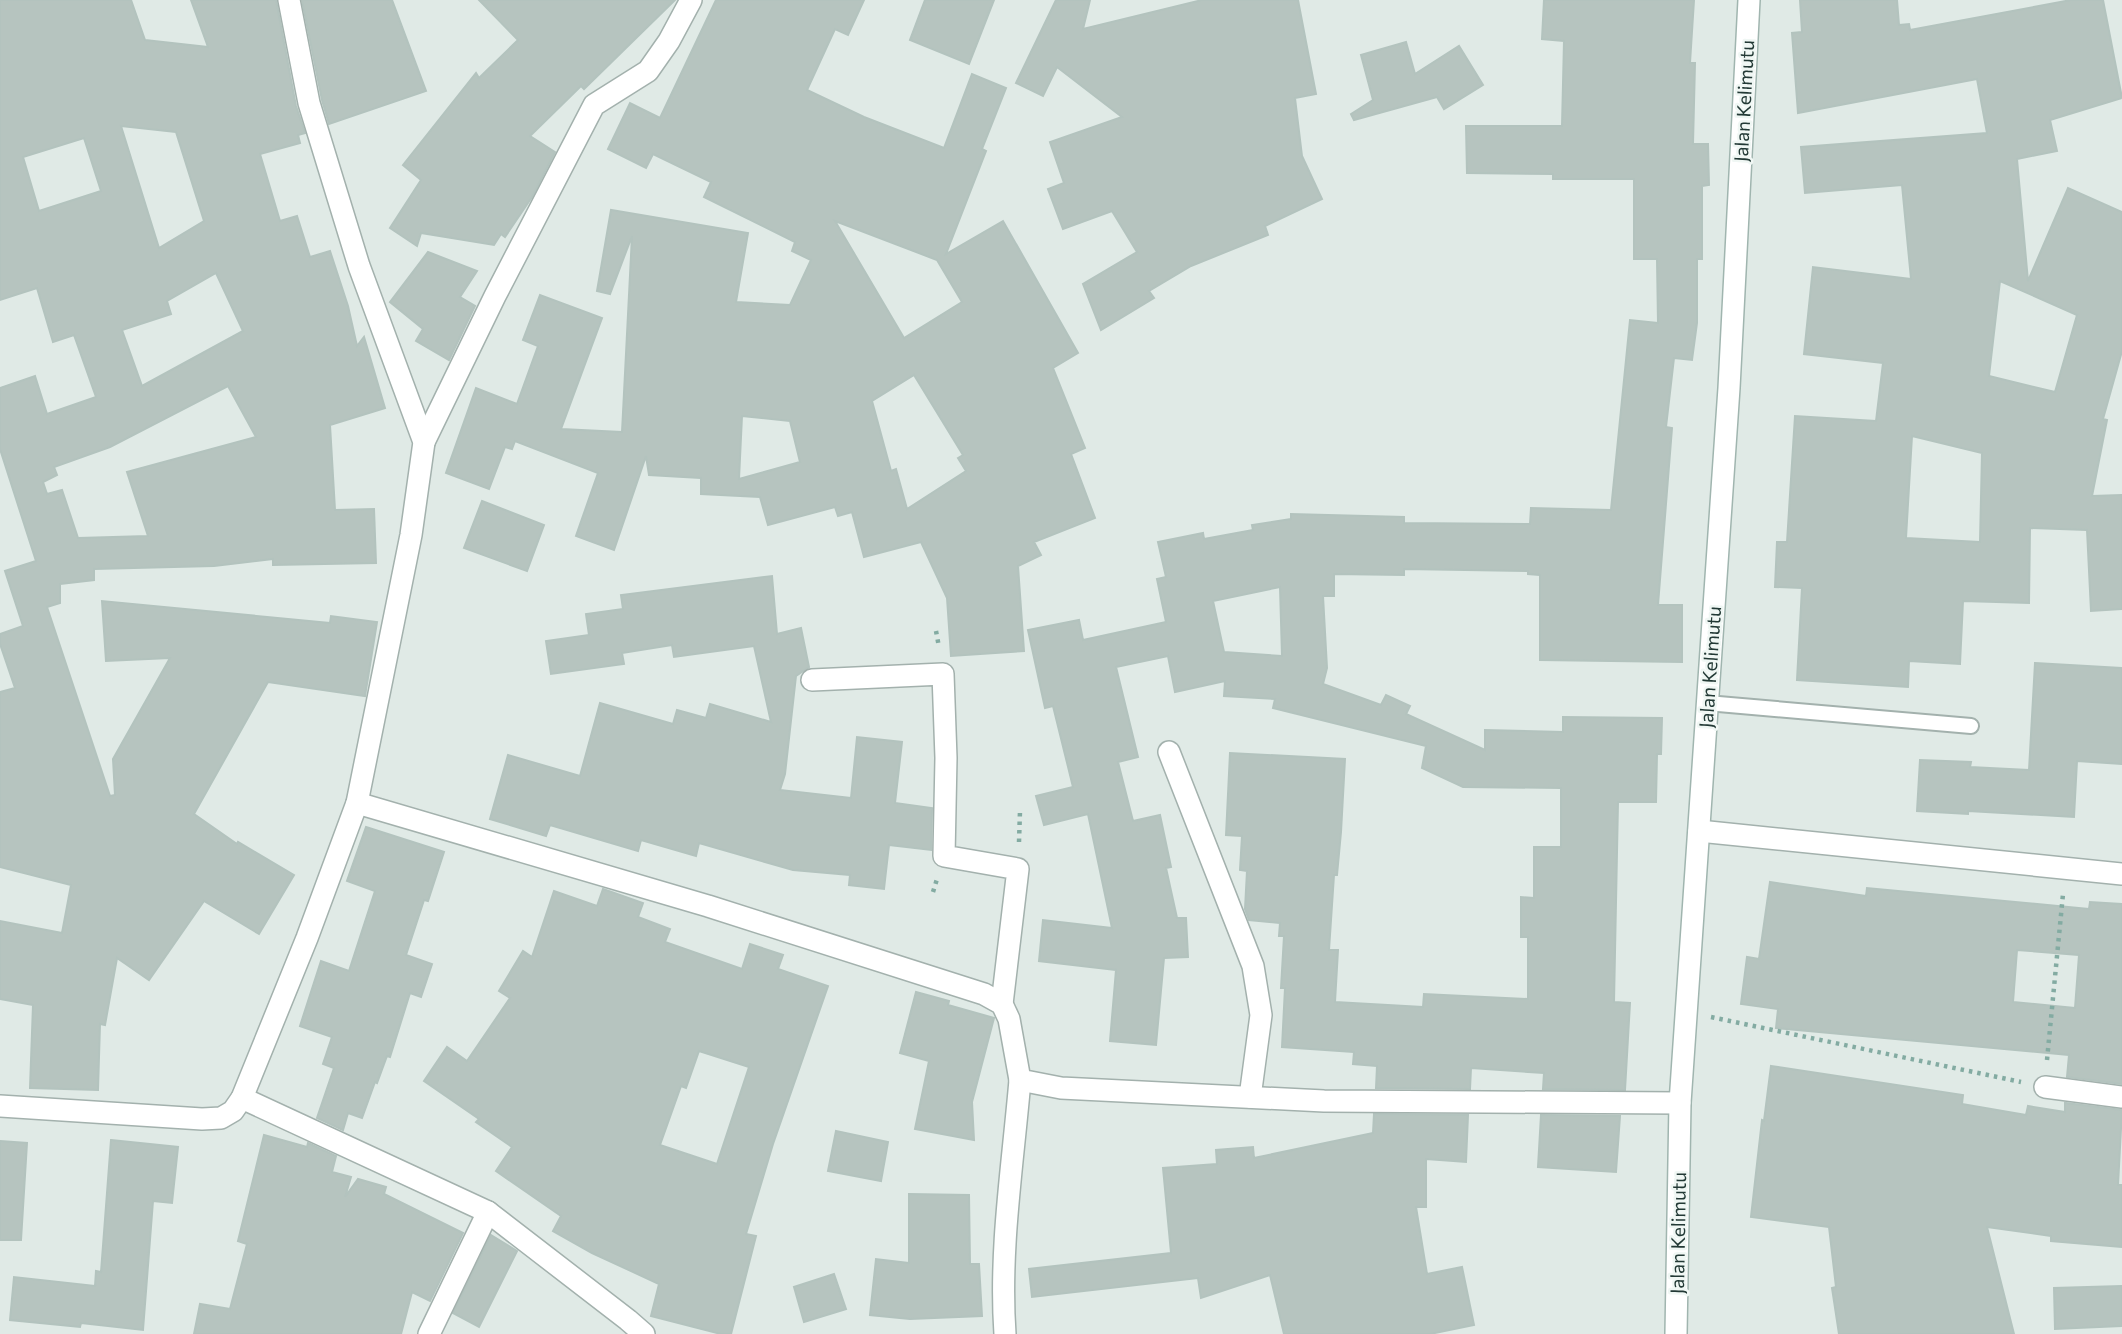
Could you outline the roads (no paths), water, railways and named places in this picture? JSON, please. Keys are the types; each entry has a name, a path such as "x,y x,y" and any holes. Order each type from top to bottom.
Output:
{"street":[{"path":"289,0 313,116 359,266 424,442"},
{"path":"0,1106 221,1118 233,1111 242,1098 302,950 357,803 411,535 424,442 495,296 594,105 648,71 669,41 691,0"},
{"name":"Jalan Kelimutu","path":"1676,1334 1680,1103 1729,387 1749,0"},
{"path":"812,680 943,674 946,758 944,856 1018,869 1002,1004 1009,1019 1020,1080 1007,1222 1003,1307 1005,1334"},
{"path":"1169,752 1253,966 1261,1015 1250,1097"},
{"path":"357,803 709,906 984,994 1002,1004"},
{"path":"1699,831 2122,874"},
{"path":"1020,1080 1061,1088 1324,1101 1680,1103"},
{"path":"2045,1087 2122,1097"},
{"path":"242,1098 488,1212 643,1334"},
{"path":"429,1334 488,1212"}],"lane":[{"path":"1707,704 1971,726"}]}
